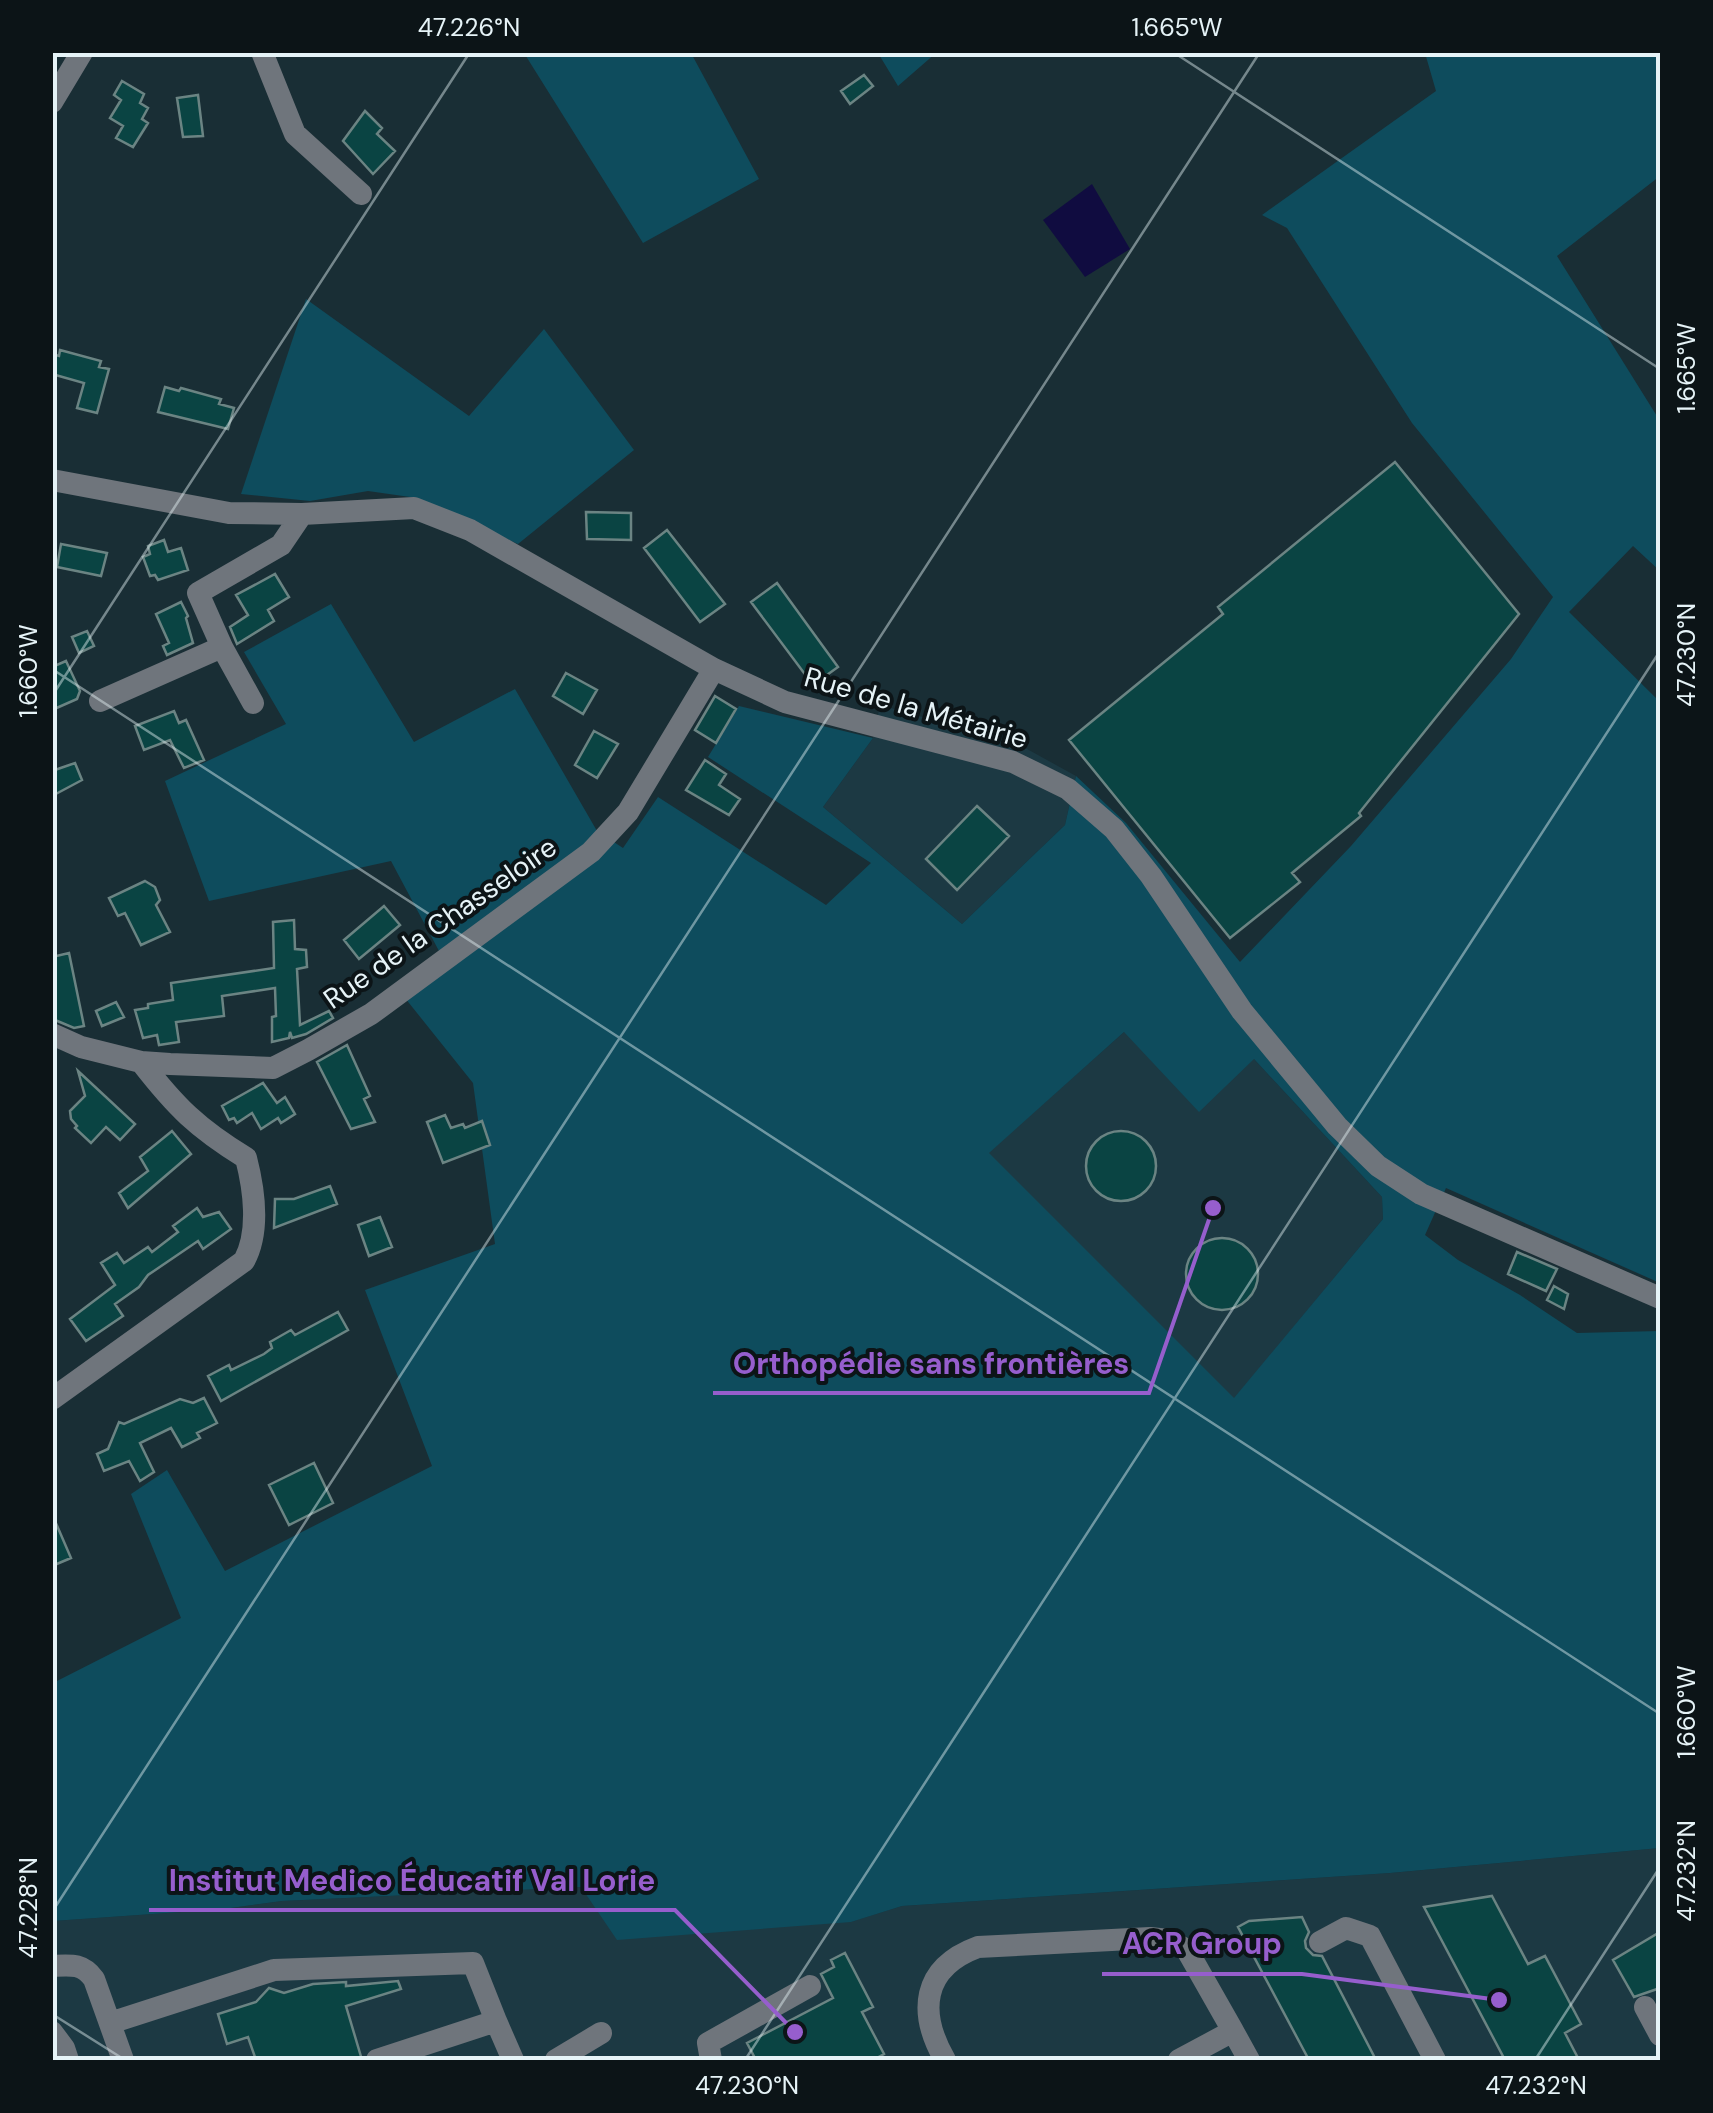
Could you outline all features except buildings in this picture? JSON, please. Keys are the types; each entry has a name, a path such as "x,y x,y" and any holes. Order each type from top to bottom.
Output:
{"street":[{"path":"52,102 82,52"},
{"path":"262,52 296,134 361,194"},
{"name":"Rue de la Métairie","path":"52,480 229,513 414,508 470,530 714,669 785,702 1013,762 1068,789 1114,829 1151,876 1242,1011 1337,1126 1378,1166 1421,1194 1660,1298"},
{"path":"254,703 222,647 198,593 281,545 302,514"},
{"path":"100,701 222,647"},
{"name":"Rue de la Chasseloire","path":"52,1034 81,1047 141,1062 273,1068 371,1014 591,852 628,812 714,669"},
{"path":"52,1399 244,1261 253,1245 252,1181 246,1158 177,1108 141,1062"},
{"path":"1320,1942 1346,1928 1370,1936 1436,2060"},
{"path":"945,2060 933,2040 928,2014 930,1995 936,1976 961,1953 978,1947 1150,1938 1170,1940 1187,1950 1249,2060"},
{"path":"110,2023 274,1970 473,1963 513,2060"},
{"path":"52,1966 76,1964 87,1969 100,1991 123,2060"},
{"path":"711,2060 708,2044 810,1986"},
{"path":"1645,2007 1660,2035"},
{"path":"377,2060 496,2021"},
{"path":"1179,2060 1233,2031"},
{"path":"52,2032 68,2060"},
{"path":"556,2060 601,2033"}],"shaded area":[{"path":"524,53 691,53 759,179 643,243"},
{"path":"878,53 936,53 898,86"},
{"path":"1425,53 1660,53 1660,176 1557,256 1660,421 1660,571 1633,546 1569,612 1660,702 1660,1283 1446,1188 1425,1235 1458,1260 1577,1333 1660,1331 1660,1848 1390,1873 902,1906 851,1922 617,1940 581,1887 282,1901 53,1921 53,1683 181,1618 131,1494 167,1470 225,1571 432,1466 365,1290 495,1244 473,1083 405,998 447,966 391,861 209,901 165,781 286,724 244,652 331,604 414,742 515,689 597,831 623,848 658,797 826,905 871,863 708,757 739,706 873,738 823,807 962,924 1065,825 1076,776 1126,823 1240,962 1351,846 1511,659 1553,597 1412,423 1287,228 1262,215 1436,91","holes":["1124,1032 1199,1112 1254,1059 1382,1197 1383,1219 1234,1398 989,1153"]},
{"path":"1092,184 1130,249 1085,277 1043,220"},
{"path":"306,299 469,416 544,329 634,450 518,544 417,498 368,491 310,501 241,494"},
{"path":"880,705 1018,744 1076,776 1065,825 962,924 823,807 873,738"},
{"path":"1124,1032 1254,1059 1382,1197 1383,1219 1234,1399 988,1153"},
{"path":"1660,1848 1660,2060 53,2060 53,1921 282,1901 581,1887 850,1922 902,1906 1390,1873"}],"place":[{"name":"Orthopédie sans frontières","path":"1213,1208"},
{"name":"ACR Group","path":"1499,2000"},
{"name":"Institut Medico Éducatif Val Lorie","path":"795,2032"}]}
